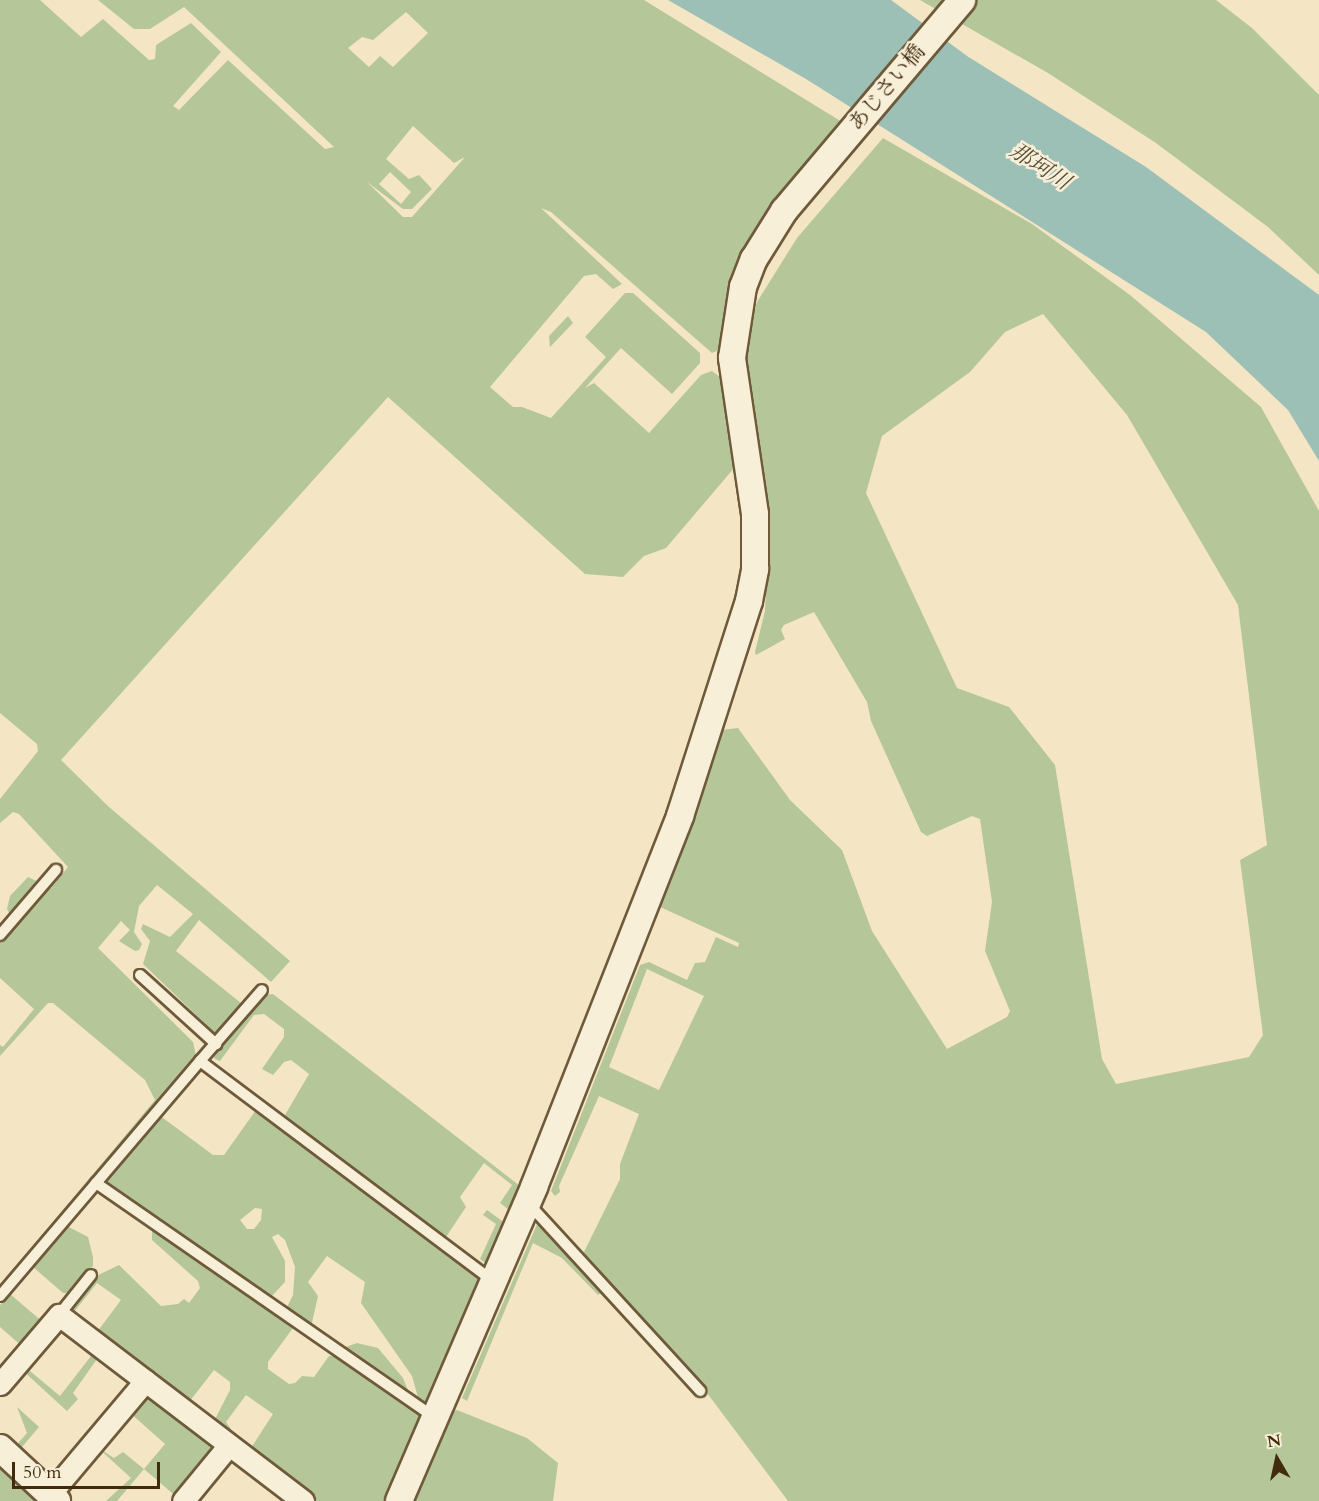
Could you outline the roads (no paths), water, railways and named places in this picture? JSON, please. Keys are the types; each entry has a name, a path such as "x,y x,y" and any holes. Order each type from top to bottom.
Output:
{"street":[{"name":"あじさい橋","path":"399,1501 528,1203 680,816 749,601 755,569 755,514 734,382 733,333 743,287 754,258 812,176 962,0"},
{"path":"0,1384 59,1315 303,1501"},
{"path":"0,1448 54,1498 145,1381"},
{"path":"183,1501 229,1445"}],"lane":[{"path":"0,935 57,870"},
{"path":"140,975 216,1044"},
{"path":"0,1296 262,990"},
{"path":"200,1061 494,1281"},
{"path":"96,1183 435,1418"},
{"path":"528,1203 700,1391"},
{"path":"59,1315 91,1275"}],"water":[{"name":"那珂川","path":"668,0 891,0 967,56 1146,167 1319,295 1319,461 1288,410 1206,332 806,79"}]}
